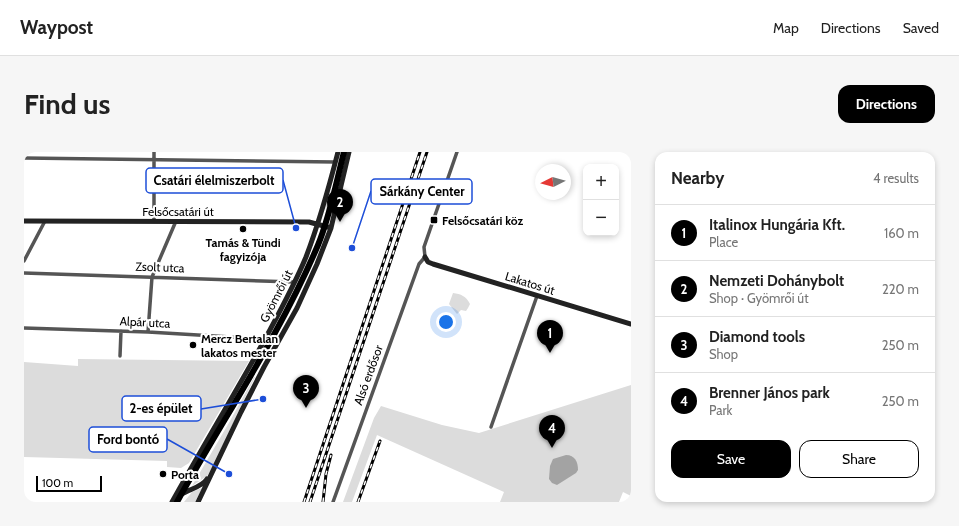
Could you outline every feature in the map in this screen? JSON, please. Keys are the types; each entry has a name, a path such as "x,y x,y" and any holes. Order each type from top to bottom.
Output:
{"main road":[{"path":"178,499 268,345 297,290 318,244 327,218 344,152"}],"street":[{"path":"154,152 154,221"},
{"name":"Gyömrői út","path":"172,502 265,339 294,282 318,224 338,152"},
{"name":"Gyömrői út","path":"198,502 264,367 306,289 330,228 350,152"},
{"path":"425,258 424,247 457,152"},
{"path":"24,158 336,162"},
{"name":"Felsőcsatári út","path":"24,221 309,222 330,228"},
{"path":"24,261 45,221"},
{"path":"148,332 152,277 176,221"},
{"name":"Lakatos út","path":"425,258 428,262 433,264 631,324"},
{"name":"Alsó erdősor","path":"333,502 419,264 425,258"},
{"name":"Zsolt utca","path":"24,273 294,282"},
{"path":"492,427 537,296"},
{"name":"Alpár utca","path":"24,328 148,332 265,339"},
{"path":"120,356 121,331"},
{"name":"Gyömrői út","path":"178,499 188,490 206,482 214,468"}],"shaded area":[{"path":"453,293 467,299 470,304 466,311 461,310 457,314 449,304"},
{"path":"78,359 249,361 189,463 181,468 167,467 167,461 24,457 24,362 78,366"},
{"path":"254,377 211,470 207,476 192,486 230,421"},
{"path":"631,385 631,496 623,492 619,502 500,502 504,492 377,435 352,502 343,502 374,418 381,406 442,425 479,433"},
{"path":"566,455 574,458 578,470 576,473 557,485 552,483 549,479 550,466 553,459"},
{"path":"202,488 195,502 184,502 192,492"}],"railway":[{"path":"304,502 420,152"},
{"path":"310,502 427,152"},
{"path":"358,502 380,441"},
{"path":"323,502 326,474 331,455"}],"place":[{"name":"Felsőcsatári köz","path":"434,220"},
{"name":"Nemzeti Dohánybolt","path":"340,222"},
{"name":"Csatári élelmiszerbolt","path":"296,228"},
{"name":"Tamás & Tündi fagyizója","path":"243,229"},
{"name":"Sárkány Center","path":"352,248"},
{"name":"Mercz Bertalan lakatos mester","path":"193,345"},
{"name":"Italinox Hungária Kft.","path":"550,353"},
{"name":"2-es épület","path":"263,399"},
{"name":"Diamond tools","path":"306,408"},
{"name":"Brenner János park","path":"552,448"},
{"name":"Porta","path":"163,474"},
{"name":"Ford bontó","path":"229,474"}]}
